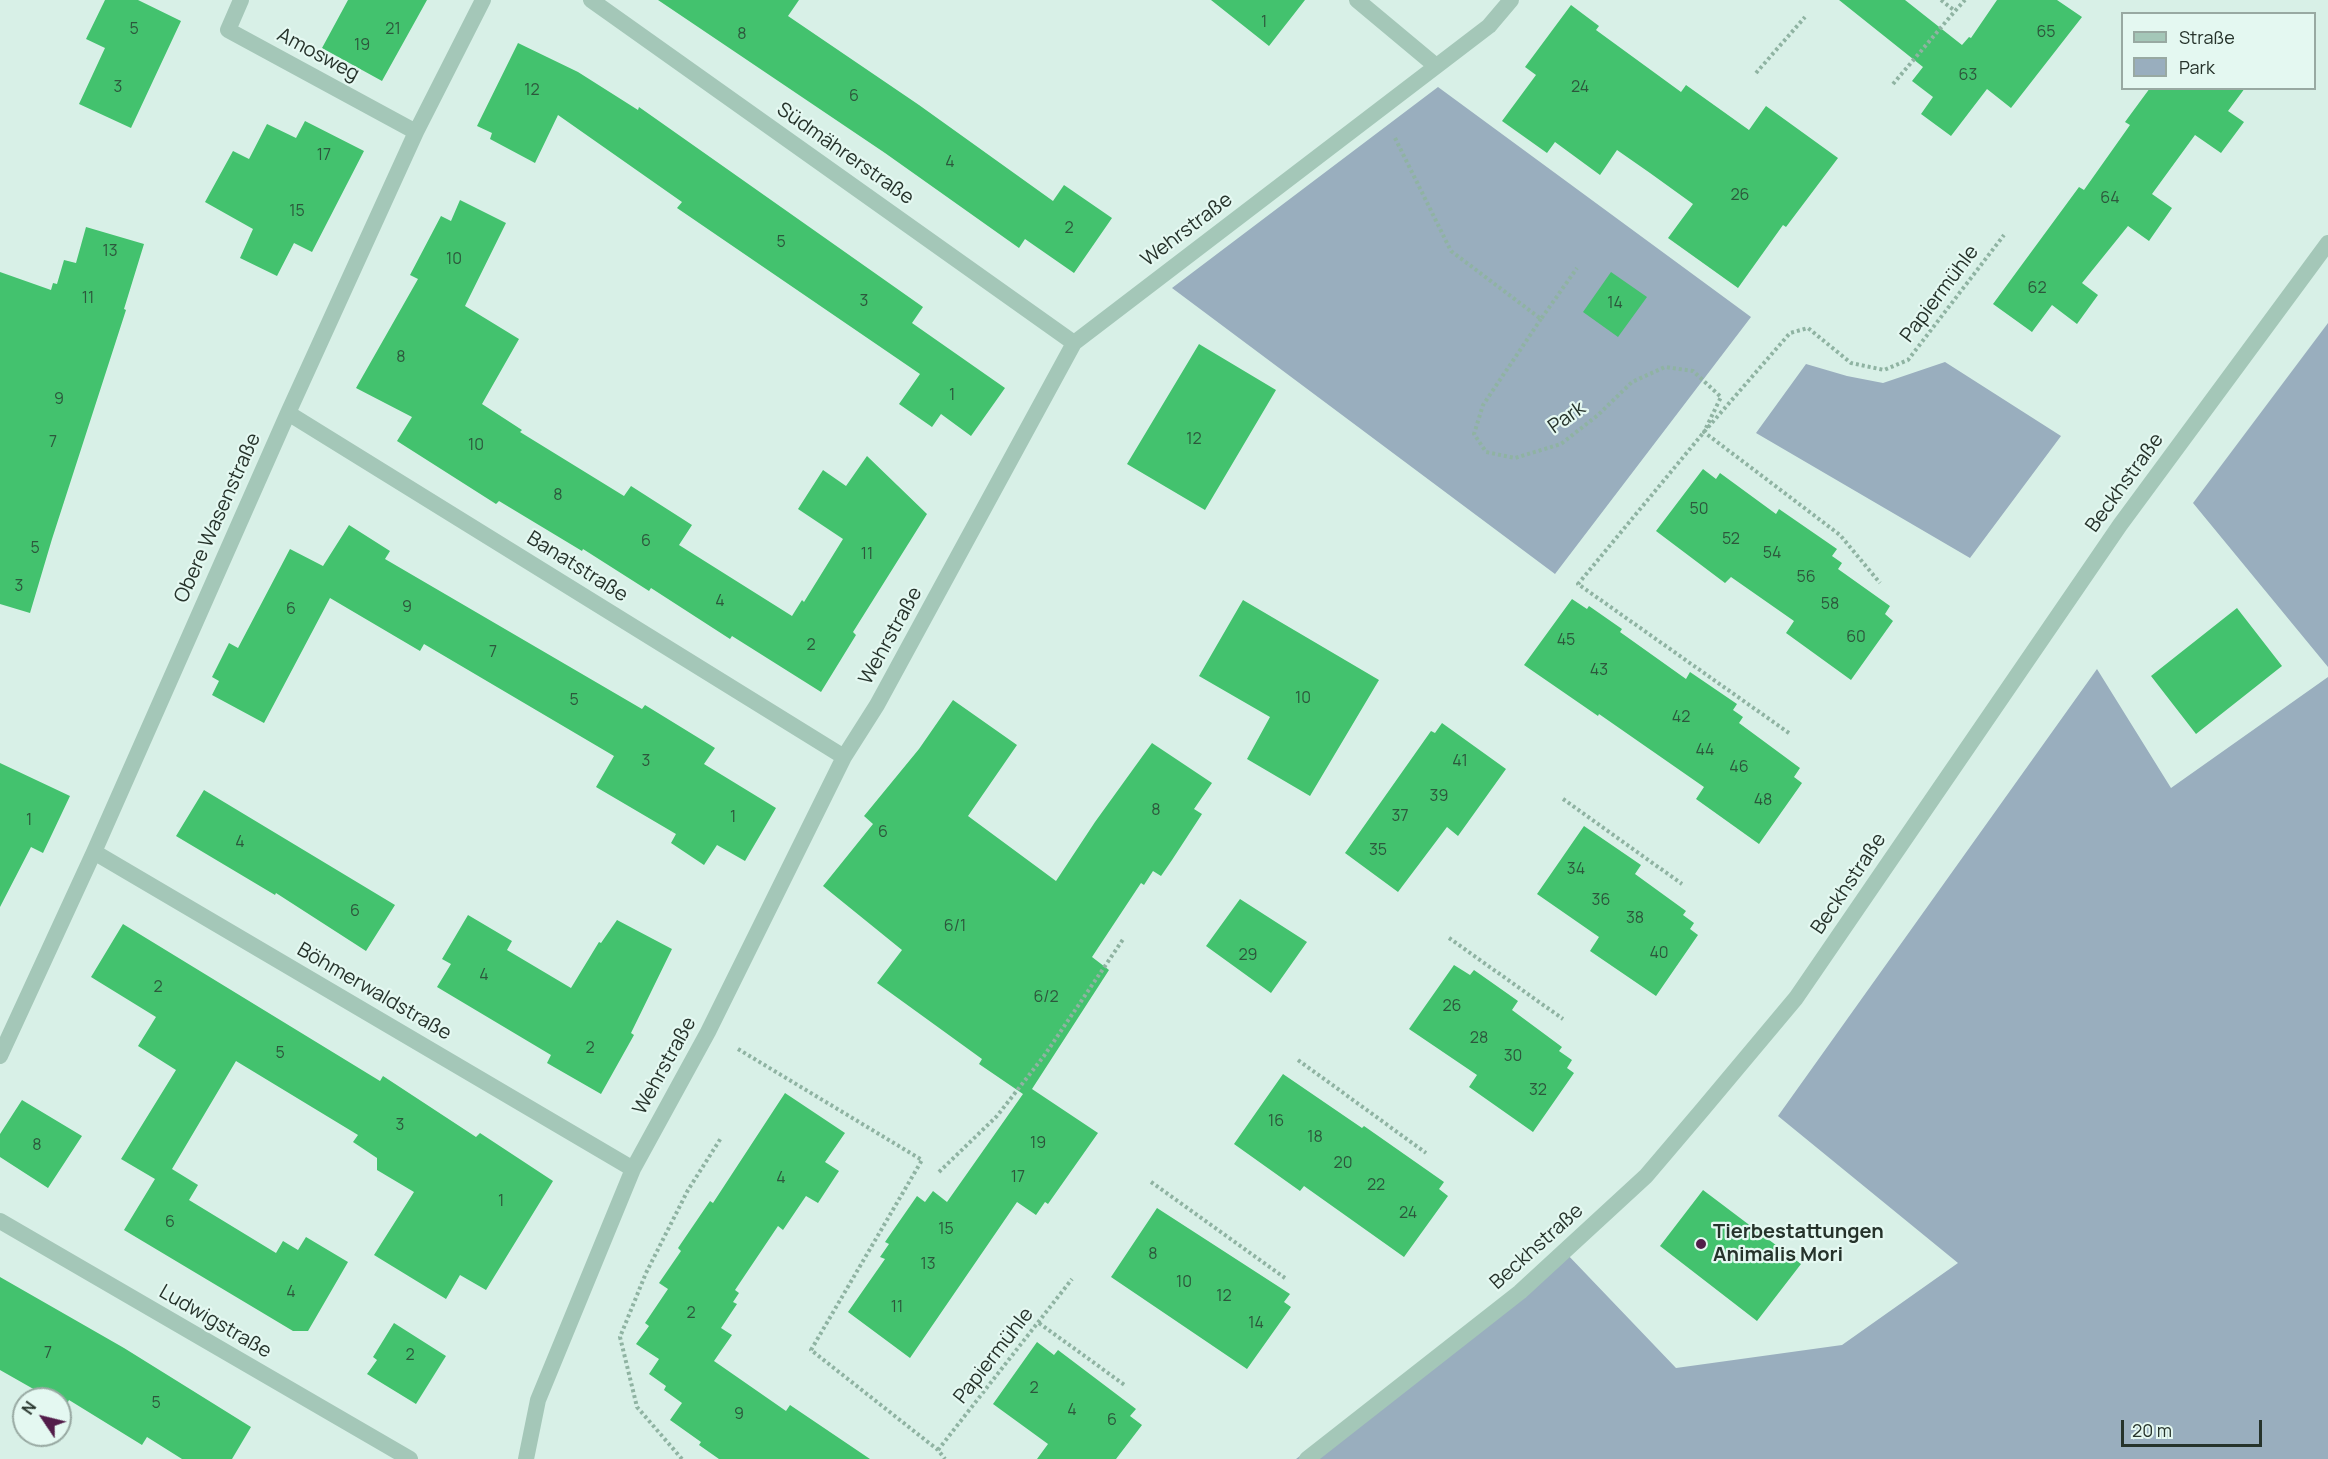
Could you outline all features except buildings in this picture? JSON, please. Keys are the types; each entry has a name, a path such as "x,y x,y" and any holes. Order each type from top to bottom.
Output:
{"street":[{"name":"Amosweg","path":"241,0 228,30 416,132"},
{"name":"Obere Wasenstraße","path":"0,1056 94,852 288,413 416,132 483,0"},
{"name":"Südmährerstraße","path":"591,0 1074,343"},
{"path":"1357,0 1436,66"},
{"name":"Wehrstraße","path":"526,1459 538,1400 633,1169 708,1032 844,757 877,705 1074,343 1489,26 1510,0"},
{"name":"Beckhstraße","path":"1306,1459 1520,1292 1646,1176 1717,1092 1796,998 2120,525 2328,243"},
{"name":"Banatstraße","path":"288,413 844,757"},
{"name":"Böhmerwaldstraße","path":"94,852 633,1169"},
{"name":"Ludwigstraße","path":"0,1221 410,1459"}],"path":[{"path":"1941,0 1955,11"},
{"path":"1893,84 1965,0"},
{"path":"1756,73 1805,17"},
{"path":"1380,109 1451,251 1541,319"},
{"name":"Papiermühle","path":"1789,733 1671,652 1578,584 1704,432 1790,333 1808,328 1851,363 1884,370 1908,360 2004,235"},
{"name":"Park","path":"1577,268 1483,405 1474,434 1486,452 1515,458 1561,444 1598,415 1632,382 1665,367 1693,371 1721,397 1704,432"},
{"path":"1704,432 1840,535 1880,583"},
{"path":"1563,799 1682,884"},
{"path":"939,1172 997,1116 1031,1073 1124,938"},
{"path":"1449,938 1563,1019"},
{"path":"708,1032 922,1160 811,1350 938,1450 945,1459"},
{"path":"1298,1060 1425,1153"},
{"path":"682,1459 638,1407 620,1337 646,1273 682,1200 721,1138"},
{"path":"1151,1182 1285,1278"},
{"name":"Papiermühle","path":"938,1450 1072,1279"},
{"path":"1039,1323 1126,1386"}],"green space":[{"path":"1438,87 1751,317 1555,574 1172,288"},
{"path":"2328,323 2328,667 2193,503"},
{"path":"1945,362 2061,436 1970,558 1756,433 1806,364 1847,376 1883,383"},
{"path":"2097,669 2171,788 2328,677 2328,1459 1296,1459 1565,1252 1676,1368 1842,1345 1958,1263 1778,1116"}],"place":[{"name":"Tierbestattungen Animalis Mori","path":"1701,1244"}]}
